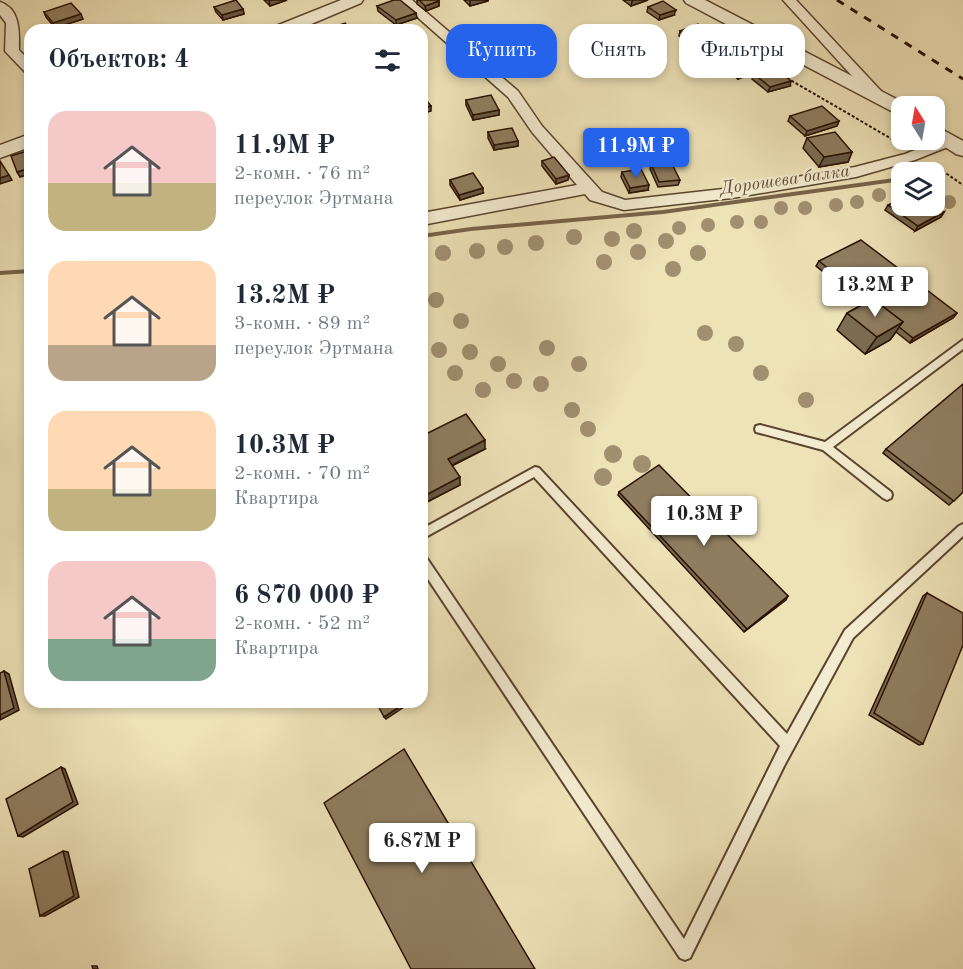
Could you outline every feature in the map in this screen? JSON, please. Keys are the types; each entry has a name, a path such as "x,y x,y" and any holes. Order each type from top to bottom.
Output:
{"street":[{"path":"297,24 355,0"},
{"path":"404,0 513,94 537,129 596,196 624,205 743,192 856,172 918,154 949,140"},
{"path":"692,0 891,103"},
{"path":"789,0 877,95"},
{"path":"0,6 13,23 12,51 24,63"},
{"path":"0,152 24,142"},
{"path":"428,218 588,188"}],"lane":[{"path":"826,447 963,344"},
{"path":"760,429 826,447 887,495"},
{"path":"428,531 535,471 788,745"},
{"path":"428,570 685,953 788,745 849,634 963,529"}],"path":[{"path":"787,78 918,154 963,185"}],"building":[{"path":"236,0 243,9 222,15 214,7"},
{"path":"400,0 416,13 396,20 377,6"},
{"path":"419,0 438,0 439,1 425,6"},
{"path":"663,1 676,10 660,15 648,7"},
{"path":"71,3 81,14 53,23 44,12"},
{"path":"759,78 788,78 791,81 770,87"},
{"path":"491,95 499,110 473,115 466,100"},
{"path":"822,106 839,121 807,131 790,116"},
{"path":"512,128 518,141 494,145 488,132"},
{"path":"835,132 852,152 824,157 807,138"},
{"path":"24,152 24,170 17,172 11,156"},
{"path":"554,157 569,175 556,179 542,161"},
{"path":"0,161 9,175 0,178"},
{"path":"671,162 680,180 659,182 651,164"},
{"path":"641,169 649,185 630,188 622,172"},
{"path":"473,173 483,188 459,195 450,180"},
{"path":"904,216 937,216 918,226"},
{"path":"861,240 957,313 913,338 899,327 903,322 873,299 868,301 819,261"},
{"path":"873,299 903,322 877,337 847,313"},
{"path":"963,384 963,492 954,501 886,449"},
{"path":"466,414 485,440 448,459 460,477 428,494 428,433"},
{"path":"659,465 788,596 747,629 619,492"},
{"path":"927,593 963,613 963,645 923,744 874,713"},
{"path":"4,671 14,708 0,715 0,673"},
{"path":"379,708 398,708 384,717"},
{"path":"404,749 535,969 411,969 324,803"},
{"path":"61,767 73,802 18,836 6,799"},
{"path":"63,851 74,896 40,916 29,869"}],"waterway":[{"name":"Дорошева балка","path":"428,235 471,229 663,212 891,181"},
{"name":"Дорошева балка","path":"0,273 24,271"}],"railway":[{"path":"837,0 963,79"}]}
